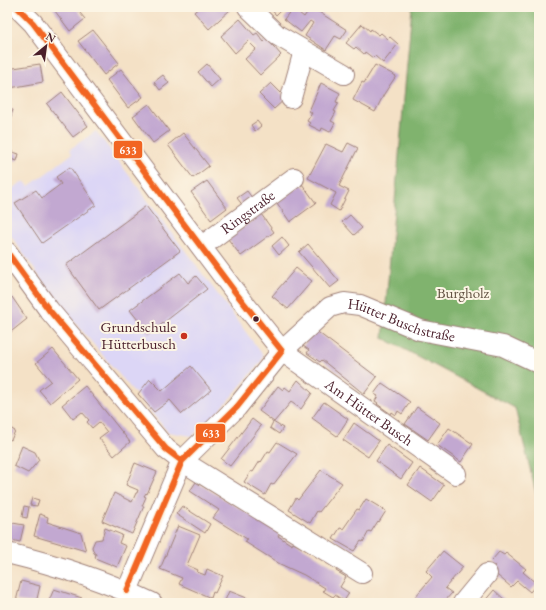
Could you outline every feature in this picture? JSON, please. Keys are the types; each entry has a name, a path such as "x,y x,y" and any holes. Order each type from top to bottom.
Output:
{"street":[{"path":"17,7 33,22 202,246 252,315 282,351"},
{"path":"248,7 277,35 344,74"},
{"path":"292,98 304,51"},
{"name":"Ringstraße","path":"202,246 294,178"},
{"path":"7,252 49,310 166,449 182,461 362,573"},
{"name":"Hütter Buschstraße","path":"127,591 182,461 237,407 282,351 330,307 344,303 360,305 371,308 420,330 503,346 539,363"},
{"name":"Am Hütter Busch","path":"282,351 456,474"},
{"path":"7,553 43,562 127,591 152,603"},
{"path":"463,603 487,574"}],"shaded area":[{"path":"96,131 263,355 261,362 219,411 192,436 168,432 55,299 7,230 7,192 24,181 29,186 72,154 70,149"}],"green space":[{"name":"Burgholz","path":"412,7 539,7 539,505 515,408 383,338"}],"building":[{"path":"52,7 75,7 85,19 70,31"},
{"path":"200,7 227,7 230,10 209,29 194,12"},
{"path":"269,7 284,7 276,15"},
{"path":"311,7 347,30 341,39 335,36 326,50 305,36 313,23 310,21 301,32 284,19 293,8 304,17"},
{"path":"240,19 254,35 257,33 264,42 267,39 281,55 260,75 245,59 256,49 248,41 235,53 221,36"},
{"path":"362,24 370,31 371,29 379,35 381,33 388,39 390,37 398,44 383,63 375,56 373,58 365,52 364,54 356,47 354,49 346,43"},
{"path":"93,30 119,63 104,75 78,41"},
{"path":"40,64 43,82 10,88 7,69"},
{"path":"207,64 220,79 211,87 198,72"},
{"path":"375,65 396,76 384,94 375,112 353,100 362,82 364,83"},
{"path":"121,69 143,97 128,108 107,80"},
{"path":"163,75 169,83 160,90 154,82"},
{"path":"271,83 286,98 274,109 259,94"},
{"path":"321,83 340,93 336,102 339,103 334,111 336,112 331,121 335,123 330,132 322,128 321,131 309,125 310,123 307,121 312,113 309,111"},
{"path":"62,92 88,126 73,137 47,104"},
{"path":"149,104 169,131 153,143 133,116"},
{"path":"7,108 13,110 7,128"},
{"path":"257,121 261,126 255,131 251,125"},
{"path":"183,133 209,166 193,178 168,145"},
{"path":"348,143 358,148 339,186 349,191 339,211 330,205 336,193 308,178 326,144 343,152"},
{"path":"7,150 19,154 17,161 7,158"},
{"path":"70,167 96,205 42,243 15,203 36,190 42,198 61,184 56,177"},
{"path":"207,181 227,208 211,220 191,192"},
{"path":"302,184 316,203 290,222 277,203"},
{"path":"247,191 253,199 244,207 237,198"},
{"path":"146,206 180,251 99,310 66,265"},
{"path":"261,214 274,232 241,256 228,239"},
{"path":"350,215 362,228 354,235 342,222"},
{"path":"282,237 289,246 279,255 272,246"},
{"path":"308,244 339,281 330,288 299,252"},
{"path":"296,268 312,281 288,309 272,296"},
{"path":"180,273 188,283 196,276 207,289 149,334 130,310"},
{"path":"12,297 27,319 7,335 7,300"},
{"path":"315,330 377,377 364,394 322,360 320,362 307,353 309,350 303,346"},
{"path":"53,349 78,379 50,403 39,390 51,381 36,363"},
{"path":"191,366 211,390 182,414 170,400 154,412 138,394 150,379 162,391"},
{"path":"298,380 312,393 301,409 291,402 274,422 259,411 278,386 283,390 285,387 290,391"},
{"path":"382,383 410,402 402,414 398,411 396,415 392,412 391,414 375,401 378,396 374,394"},
{"path":"85,386 130,442 114,456 99,438 107,432 99,422 92,428 87,422 89,420 82,412 73,419 62,405"},
{"path":"324,402 348,419 337,436 312,418"},
{"path":"417,407 440,423 428,440 405,424"},
{"path":"252,419 261,426 230,466 221,459"},
{"path":"273,422 283,428 279,434 270,428"},
{"path":"354,423 379,441 368,457 343,440"},
{"path":"7,426 15,431 11,440 7,438"},
{"path":"449,428 473,444 461,462 437,445"},
{"path":"277,442 297,454 273,485 271,484 265,495 244,482 251,471 253,472 268,451 270,452"},
{"path":"387,445 412,463 401,479 376,461"},
{"path":"22,446 35,452 39,460 28,473 14,466"},
{"path":"135,463 157,472 147,494 146,493 144,496 146,497 142,506 144,506 132,534 102,521 114,493 132,502 138,490 126,485"},
{"path":"420,468 444,485 432,502 408,485"},
{"path":"321,470 342,483 319,512 317,511 310,523 289,510 296,498 298,500"},
{"path":"196,482 280,533 278,536 292,545 293,543 305,549 337,569 336,571 346,577 340,587 349,593 344,601 335,595 333,597 323,591 325,588 304,575 280,564 245,542 247,539 213,518 219,510 190,491"},
{"path":"32,498 39,500 37,506 30,505"},
{"path":"366,499 386,511 371,532 369,531 363,542 361,541 354,551 333,539 340,528 343,529 357,509 359,510"},
{"path":"24,506 29,507 27,518 22,517"},
{"path":"182,506 210,524 205,533 176,514"},
{"path":"40,514 48,517 47,522 81,533 86,551 34,536"},
{"path":"7,522 24,525 20,542 7,539"},
{"path":"178,526 200,535 187,565 198,570 197,572 205,575 207,569 223,576 211,598 179,584 182,578 160,569"},
{"path":"105,528 122,535 119,543 126,546 117,567 95,558 96,554 94,553 92,547 95,540 102,539"},
{"path":"443,551 463,567 445,588 452,593 443,603 422,603 415,597 432,577 426,571"},
{"path":"499,552 504,555 506,553 526,569 523,572 537,584 530,592 517,581 511,587 491,570 496,564 492,560"},
{"path":"21,581 40,586 36,603 16,601"},
{"path":"54,589 82,598 80,603 48,603"},
{"path":"494,590 505,600 509,603 483,603"},
{"path":"229,591 247,598 245,603 224,603"}],"transit line":[{"name":"633","path":"17,7 33,23 235,292 282,351 237,407 182,461 127,591"},
{"name":"633","path":"7,252 49,310 166,449 182,461"}],"place":[{"name":"Grundschule Hütterbusch","path":"184,336"}]}
